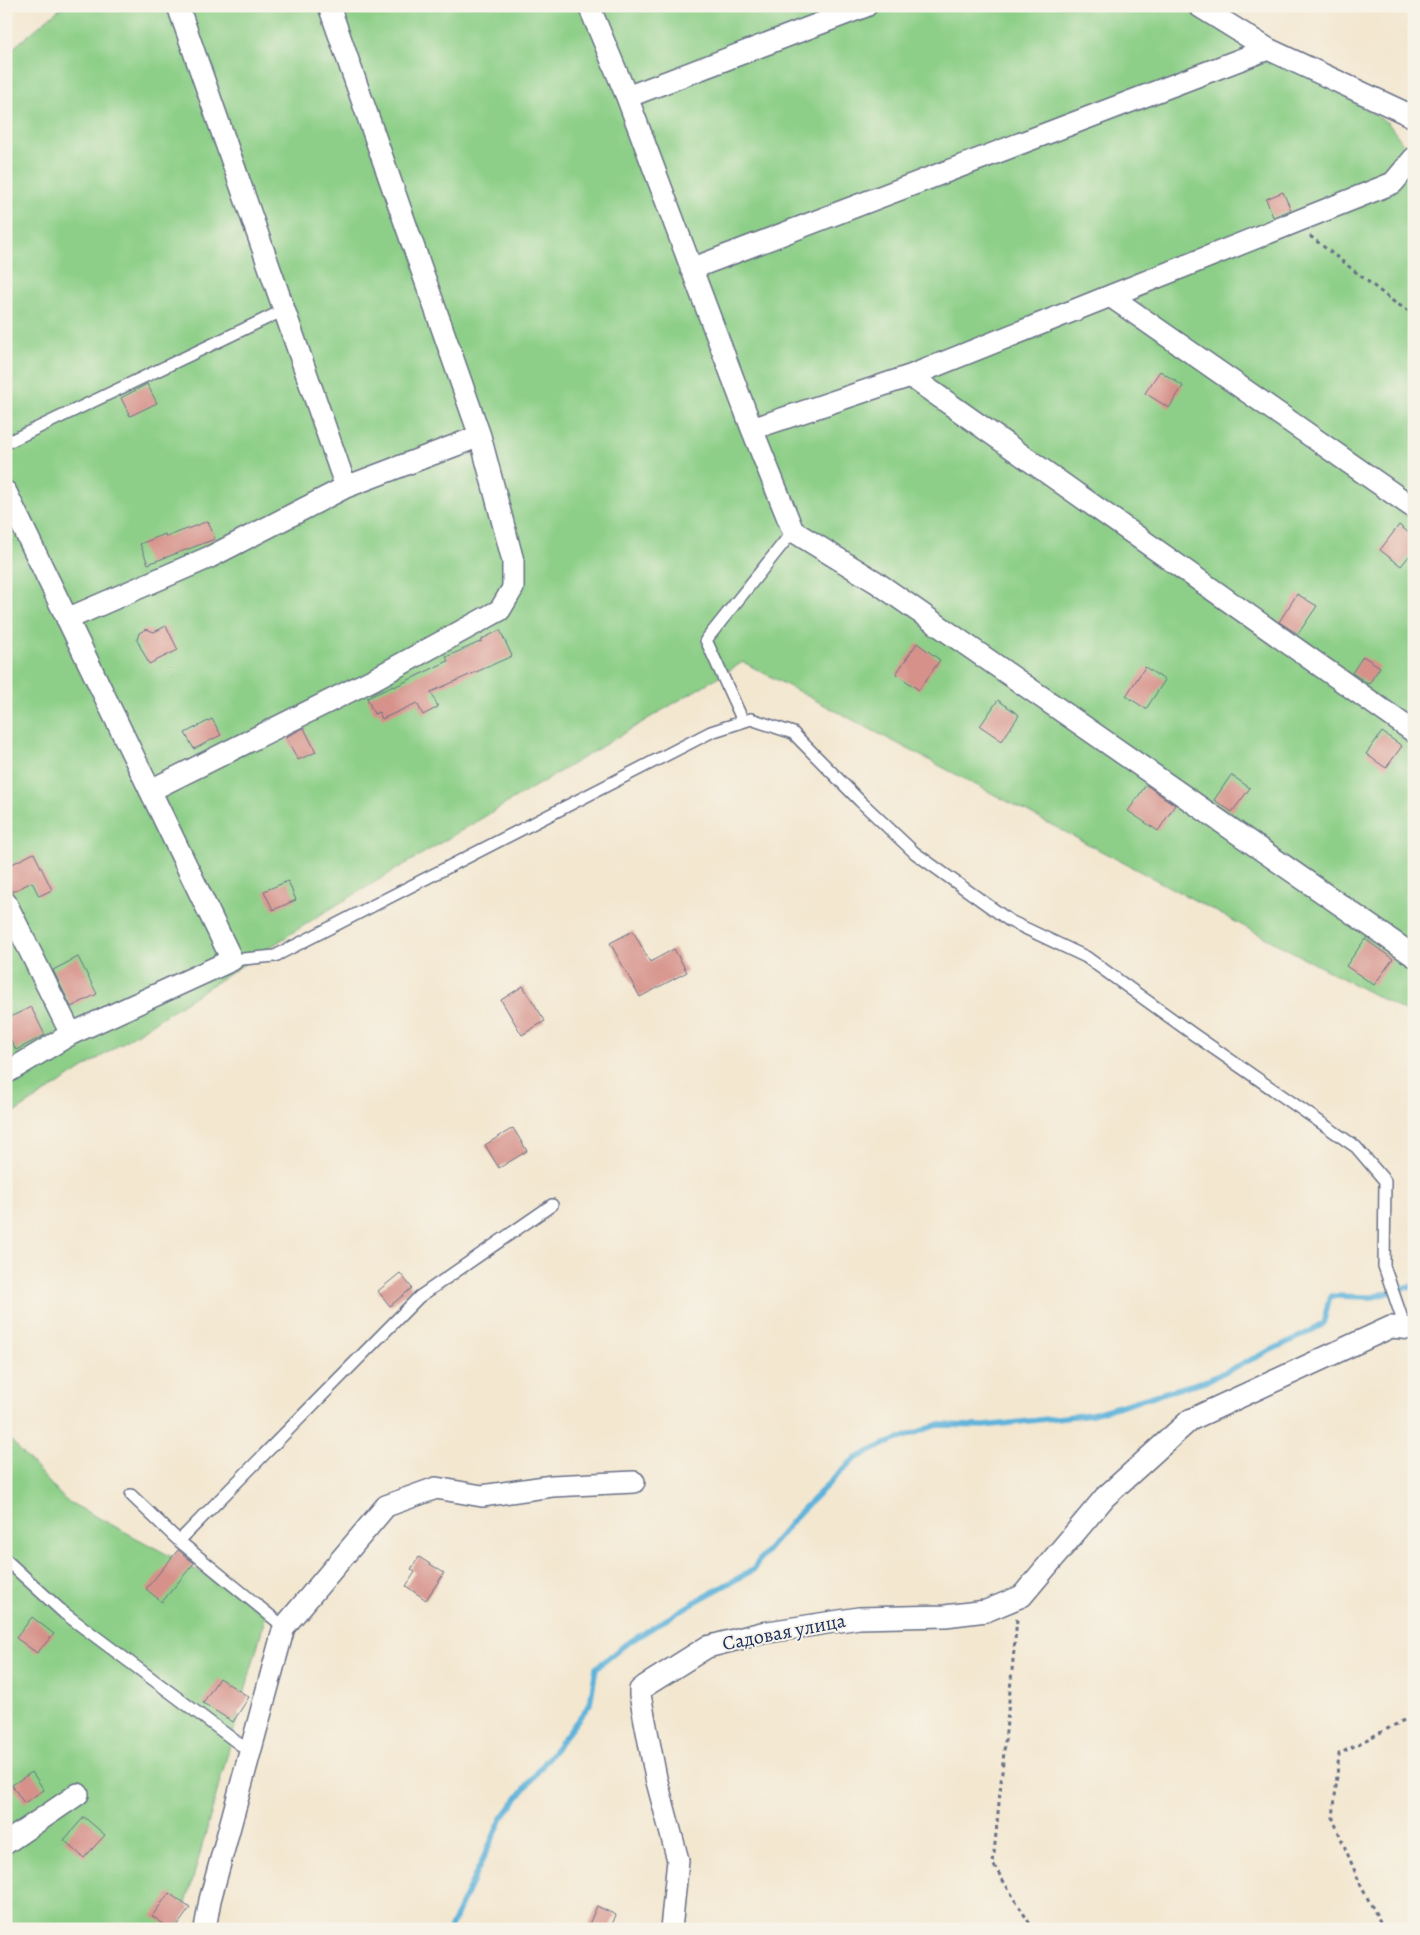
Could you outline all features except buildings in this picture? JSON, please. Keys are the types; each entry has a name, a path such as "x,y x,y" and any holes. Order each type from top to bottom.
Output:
{"street":[{"path":"178,6 346,487"},
{"path":"152,790 374,679 500,610 513,588 513,561 480,436 329,6"},
{"path":"589,6 627,96 691,269 793,531 884,588 1414,956"},
{"path":"627,96 866,6"},
{"path":"1199,6 1268,49 1414,118"},
{"path":"691,269 1268,49"},
{"path":"752,428 910,376 1393,183 1414,158"},
{"path":"1110,296 1414,508"},
{"path":"910,376 1414,732"},
{"path":"67,619 210,557 346,487 480,436"},
{"path":"6,492 152,790 232,960 71,1034 6,1073"},
{"path":"6,903 71,1034"},
{"name":"Садовая улица","path":"671,1929 678,1860 656,1778 640,1690 707,1647 744,1638 859,1618 945,1616 986,1611 1022,1596 1104,1497 1190,1420 1391,1327 1410,1330"},
{"path":"205,1929 210,1900 284,1627 386,1506 436,1488 482,1496 552,1486 634,1482"},
{"path":"6,1843 78,1794"}],"lane":[{"path":"6,443 284,310"},
{"path":"743,722 706,640 793,531"},
{"path":"232,960 275,956 711,732 751,719 793,733 860,801 915,852 1010,921 1086,957 1356,1147 1385,1181 1384,1266 1397,1303 1410,1330"},
{"path":"179,1541 419,1296 552,1205"},
{"path":"131,1495 179,1541 284,1627"},
{"path":"6,1560 64,1613 250,1752"}],"path":[{"path":"1294,223 1394,302 1414,314"},
{"path":"1022,1596 1017,1619 993,1864 1033,1929"},
{"path":"1384,1929 1361,1886 1333,1819 1339,1754 1414,1715"}],"green space":[{"path":"63,6 1199,6 1388,123 1414,158 1414,1016 743,662 320,915 6,1118 6,54"},
{"path":"6,1435 65,1500 268,1608 179,1929 6,1929"}],"waterway":[{"path":"450,1929 502,1818 590,1704 596,1668 626,1644 693,1603 753,1570 799,1513 853,1460 885,1444 937,1425 984,1426 1092,1414 1208,1380 1323,1324 1330,1296 1373,1297 1414,1285"}]}
